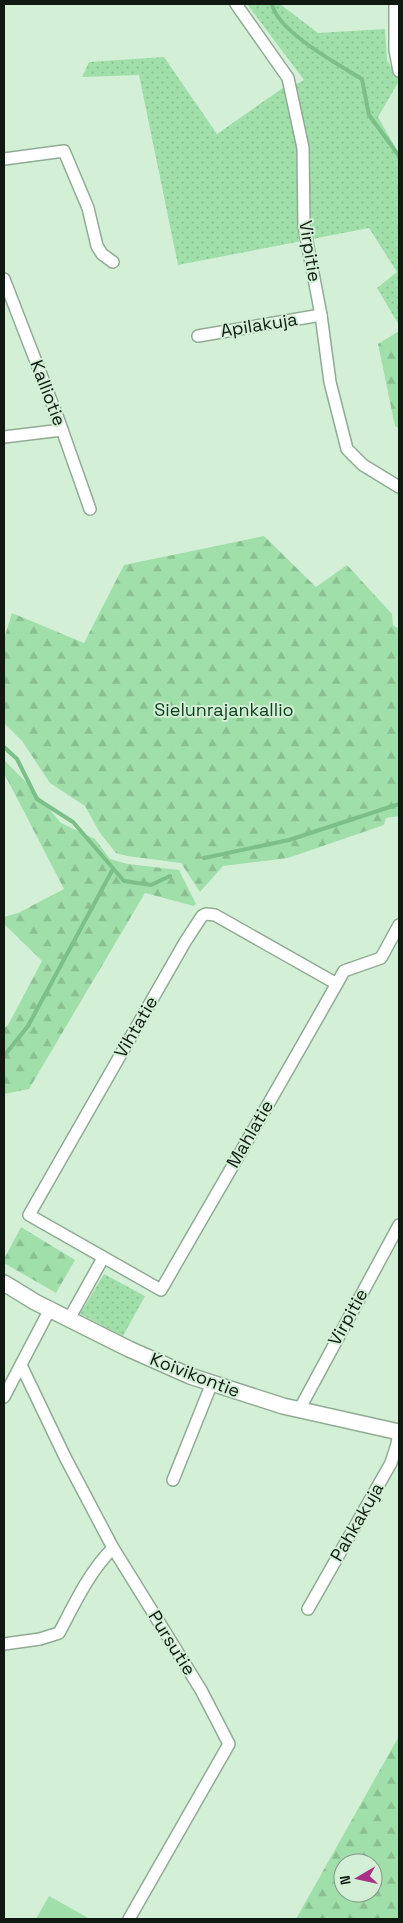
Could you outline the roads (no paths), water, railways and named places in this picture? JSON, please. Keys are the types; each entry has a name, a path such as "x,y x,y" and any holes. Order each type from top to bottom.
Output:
{"main road":[{"name":"Koivikontie","path":"4,1282 50,1309 129,1349 190,1376 299,1410 399,1432"}],"street":[{"name":"Virpitie","path":"236,4 288,78 303,148 304,226 330,382 347,449 363,465 399,487"},
{"path":"394,4 395,50 399,71"},
{"path":"4,159 64,151 88,208 97,246 102,254 113,262"},
{"name":"Kalliotie","path":"4,279 90,509"},
{"name":"Apilakuja","path":"198,336 320,315"},
{"path":"4,437 62,430"},
{"name":"Vihtatie","path":"87,1248 29,1215 198,919 206,914 215,915 337,984"},
{"name":"Mahlatie","path":"87,1248 159,1295 344,971 381,958 399,925"},
{"name":"Virpitie","path":"299,1410 399,1225"},
{"path":"70,1319 103,1258"},
{"path":"4,1397 50,1309"},
{"name":"Pursutie","path":"21,1365 65,1457 114,1548 200,1690 229,1744 129,1919"},
{"path":"173,1480 212,1383"},
{"name":"Pahkakuja","path":"308,1609 391,1463 398,1444 399,1432"},
{"path":"4,1644 59,1634 85,1584 99,1562 114,1548"}],"waterway":[{"path":"272,4 276,14 297,36 362,79 369,115 399,156"},
{"path":"4,747 17,759 37,799 73,822 124,881 151,885 170,876"},
{"path":"204,858 289,840 399,804"},
{"path":"4,1056 28,1026 113,869"}],"park label":[{"name":"Sielunrajankallio","path":"224,710"}]}
